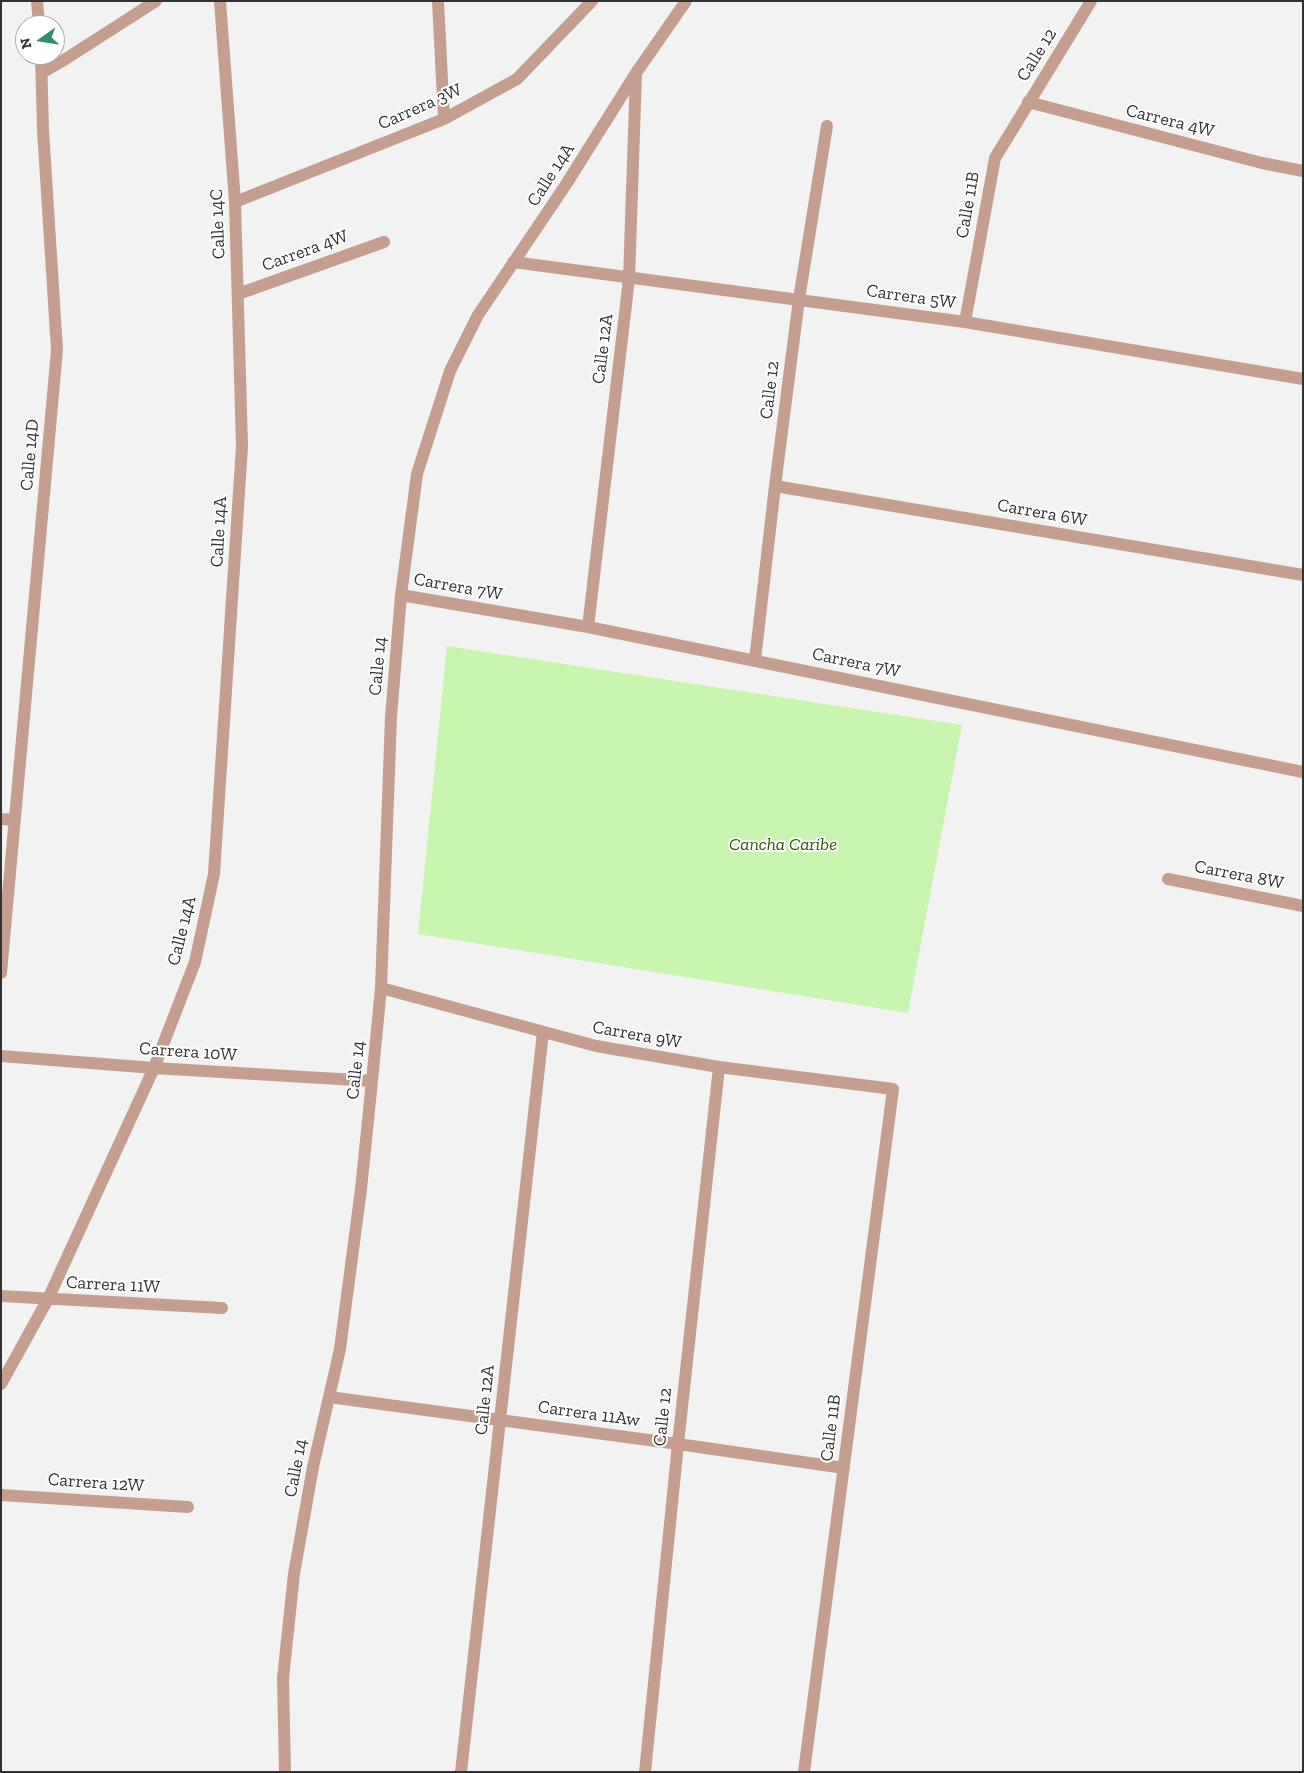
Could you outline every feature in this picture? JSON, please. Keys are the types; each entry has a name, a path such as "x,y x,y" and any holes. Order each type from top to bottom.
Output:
{"street":[{"path":"37,1 38,15"},
{"path":"43,72 156,1"},
{"name":"Calle 14C","path":"220,1 235,202 242,446"},
{"path":"438,1 444,118"},
{"name":"Carrera 3W","path":"235,202 444,118 517,79 592,1"},
{"name":"Calle 14A","path":"450,371 478,315 565,186 636,73 686,1"},
{"name":"Calle 12","path":"1028,102 1091,1"},
{"name":"Calle 14D","path":"1,973 57,350 43,130 42,65"},
{"name":"Calle 12A","path":"588,627 629,279 636,73"},
{"name":"Carrera 4W","path":"1028,102 1262,163 1303,171"},
{"name":"Calle 11B","path":"965,322 995,158 1028,102"},
{"name":"Calle 12","path":"755,660 799,299 827,126"},
{"name":"Carrera 4W","path":"238,294 384,242"},
{"name":"Carrera 5W","path":"513,262 629,279 799,299 965,322 1303,379"},
{"name":"Calle 14","path":"285,1772 283,1678 294,1574 313,1467 340,1349 361,1189 372,1081 381,988 391,717 402,595 417,474 450,371"},
{"name":"Calle 14A","path":"1,1384 48,1299 154,1068 195,962 214,874 242,446"},
{"name":"Carrera 6W","path":"775,486 1303,575"},
{"name":"Carrera 7W","path":"402,595 588,627 1303,772"},
{"path":"1,819 15,820"},
{"name":"Carrera 8W","path":"1168,879 1303,906"},
{"name":"Carrera 9W","path":"381,988 596,1046 720,1067 893,1089"},
{"name":"Calle 12A","path":"461,1772 543,1032"},
{"name":"Carrera 10W","path":"1,1056 154,1068 372,1081"},
{"name":"Calle 12","path":"645,1772 678,1444 720,1067"},
{"name":"Calle 11B","path":"804,1772 893,1089"},
{"name":"Carrera 11W","path":"1,1296 222,1308"},
{"name":"Carrera 11Aw","path":"329,1397 500,1419 844,1468"},
{"name":"Carrera 12W","path":"1,1495 188,1506"}],"green space":[{"name":"Cancha Caribe","path":"447,646 962,725 908,1013 418,934"}]}
